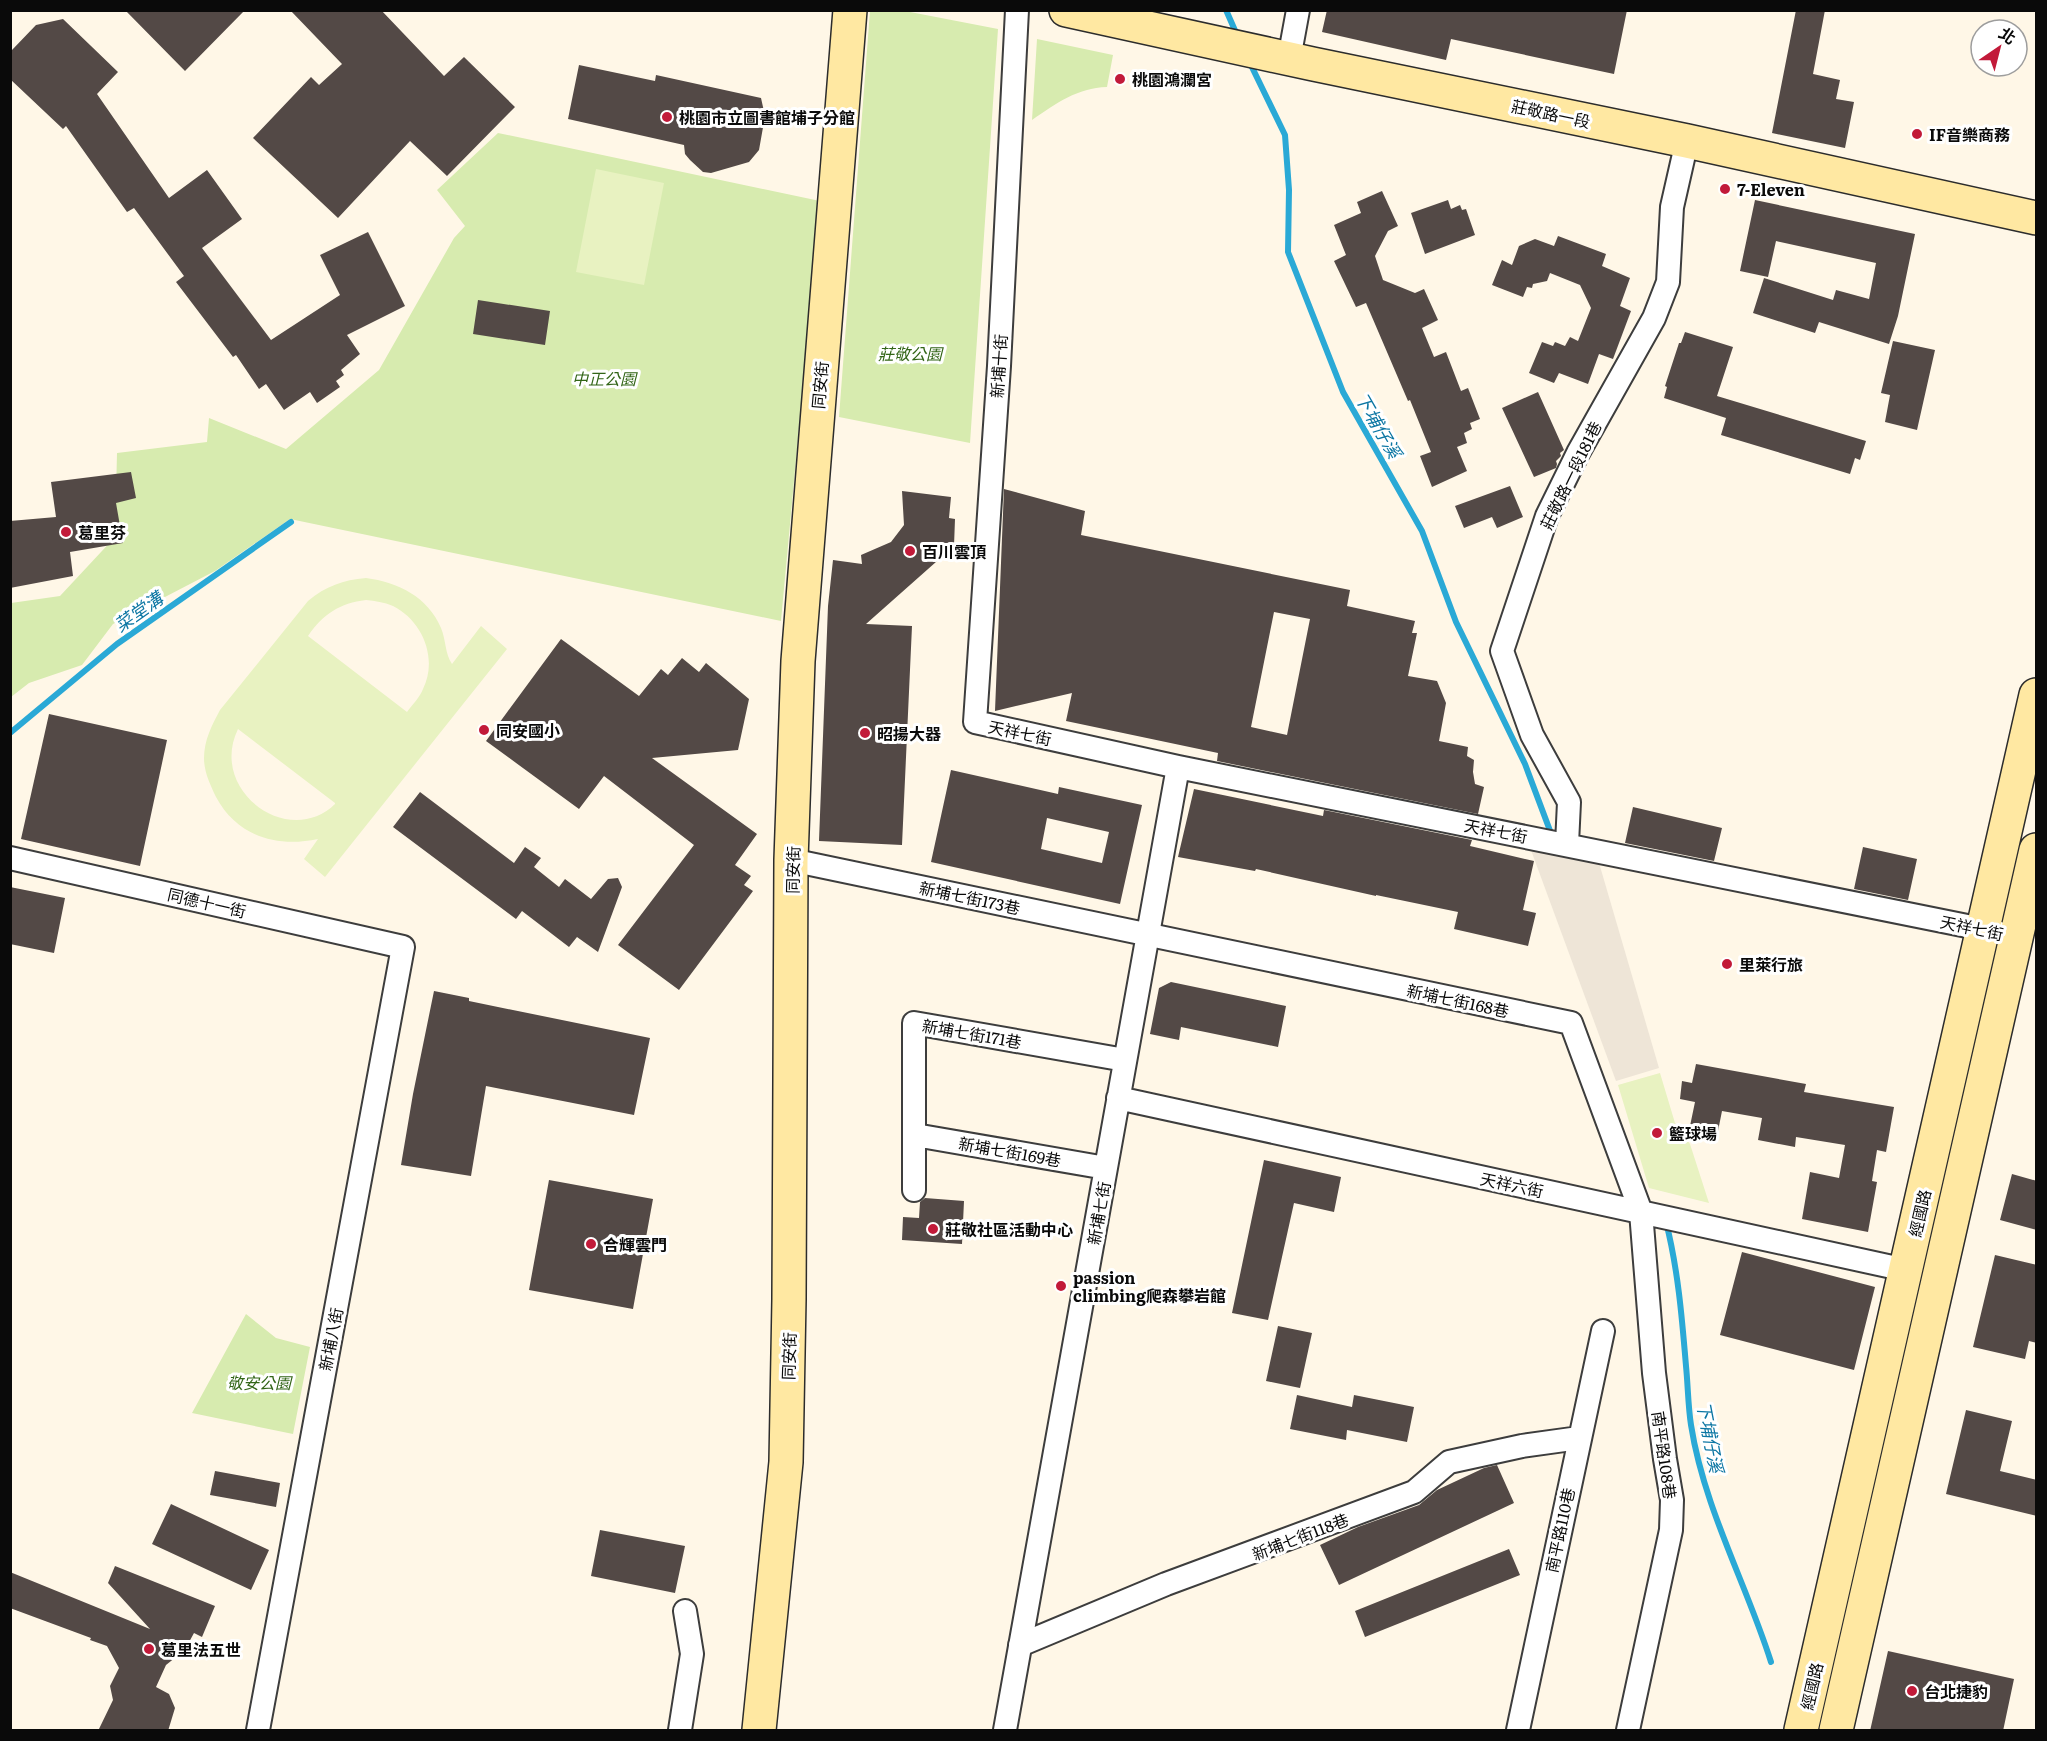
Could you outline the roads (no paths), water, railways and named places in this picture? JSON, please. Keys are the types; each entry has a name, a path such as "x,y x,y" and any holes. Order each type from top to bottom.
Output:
{"street":[{"name":"同安街","path":"759,1731 786,1462 791,860 798,661 850,10"},
{"name":"新埔十街","path":"975,722 1001,321 1017,10"},
{"name":"莊敬路一段","path":"1066,10 1280,57 1687,141 2037,218"},
{"path":"1280,57 1298,10"},
{"name":"莊敬路一段181巷","path":"1564,843 1569,802 1532,735 1502,651 1547,516 1578,453 1654,318 1668,282 1672,207 1687,141"},
{"name":"經國路","path":"1801,1731 2037,695"},
{"name":"天祥七街","path":"975,722 1178,767 1564,843 2017,937"},
{"name":"新埔七街","path":"1005,1731 1178,767"},
{"name":"經國路","path":"1836,1731 2037,850"},
{"name":"同德十一街","path":"10,858 403,947"},
{"name":"新埔七街173巷","path":"791,860 1148,935"},
{"name":"新埔七街168巷","path":"1148,935 1571,1023 1646,1213"},
{"name":"新埔八街","path":"258,1731 403,947"},
{"name":"新埔七街171巷","path":"914,1190 914,1023 1125,1060"},
{"name":"天祥六街","path":"1118,1098 1906,1270"},
{"name":"新埔七街169巷","path":"915,1135 1106,1168"},
{"name":"南平路108巷","path":"1628,1731 1671,1530 1672,1500 1654,1373 1646,1213"},
{"name":"南平路110巷","path":"1518,1731 1603,1331"},
{"name":"新埔七街118巷","path":"1020,1646 1166,1584 1414,1492 1449,1462 1522,1446 1579,1438"},
{"path":"680,1731 692,1654 685,1611"}],"waterway":[{"name":"下埔仔溪","path":"1226,10 1237,35"},
{"name":"下埔仔溪","path":"1249,61 1285,135 1289,190 1288,252 1343,392 1422,531 1456,622 1525,764 1552,836"},
{"name":"菜堂溝","path":"10,733 117,644 291,522"},
{"name":"下埔仔溪","path":"1666,1222 1679,1294 1690,1418 1697,1456 1715,1516 1771,1662"}],"place":[{"name":"桃園鴻瀾宮","path":"1120,79"},
{"name":"桃園市立圖書館埔子分館","path":"667,117"},
{"name":"IF音樂商務","path":"1917,134"},
{"name":"7-Eleven","path":"1725,189"},
{"name":"葛里芬","path":"66,532"},
{"name":"百川雲頂","path":"910,551"},
{"name":"同安國小","path":"484,730"},
{"name":"昭揚大器","path":"865,733"},
{"name":"里萊行旅","path":"1727,964"},
{"name":"籃球場","path":"1657,1133"},
{"name":"莊敬社區活動中心","path":"933,1229"},
{"name":"合輝雲門","path":"591,1244"},
{"name":"passion climbing爬森攀岩館","path":"1061,1286"},
{"name":"葛里法五世","path":"149,1649"},
{"name":"台北捷豹","path":"1912,1691"}],"park label":[{"name":"莊敬公園","path":"910,353"},
{"name":"中正公園","path":"604,378"},
{"name":"敬安公園","path":"259,1382"}]}
